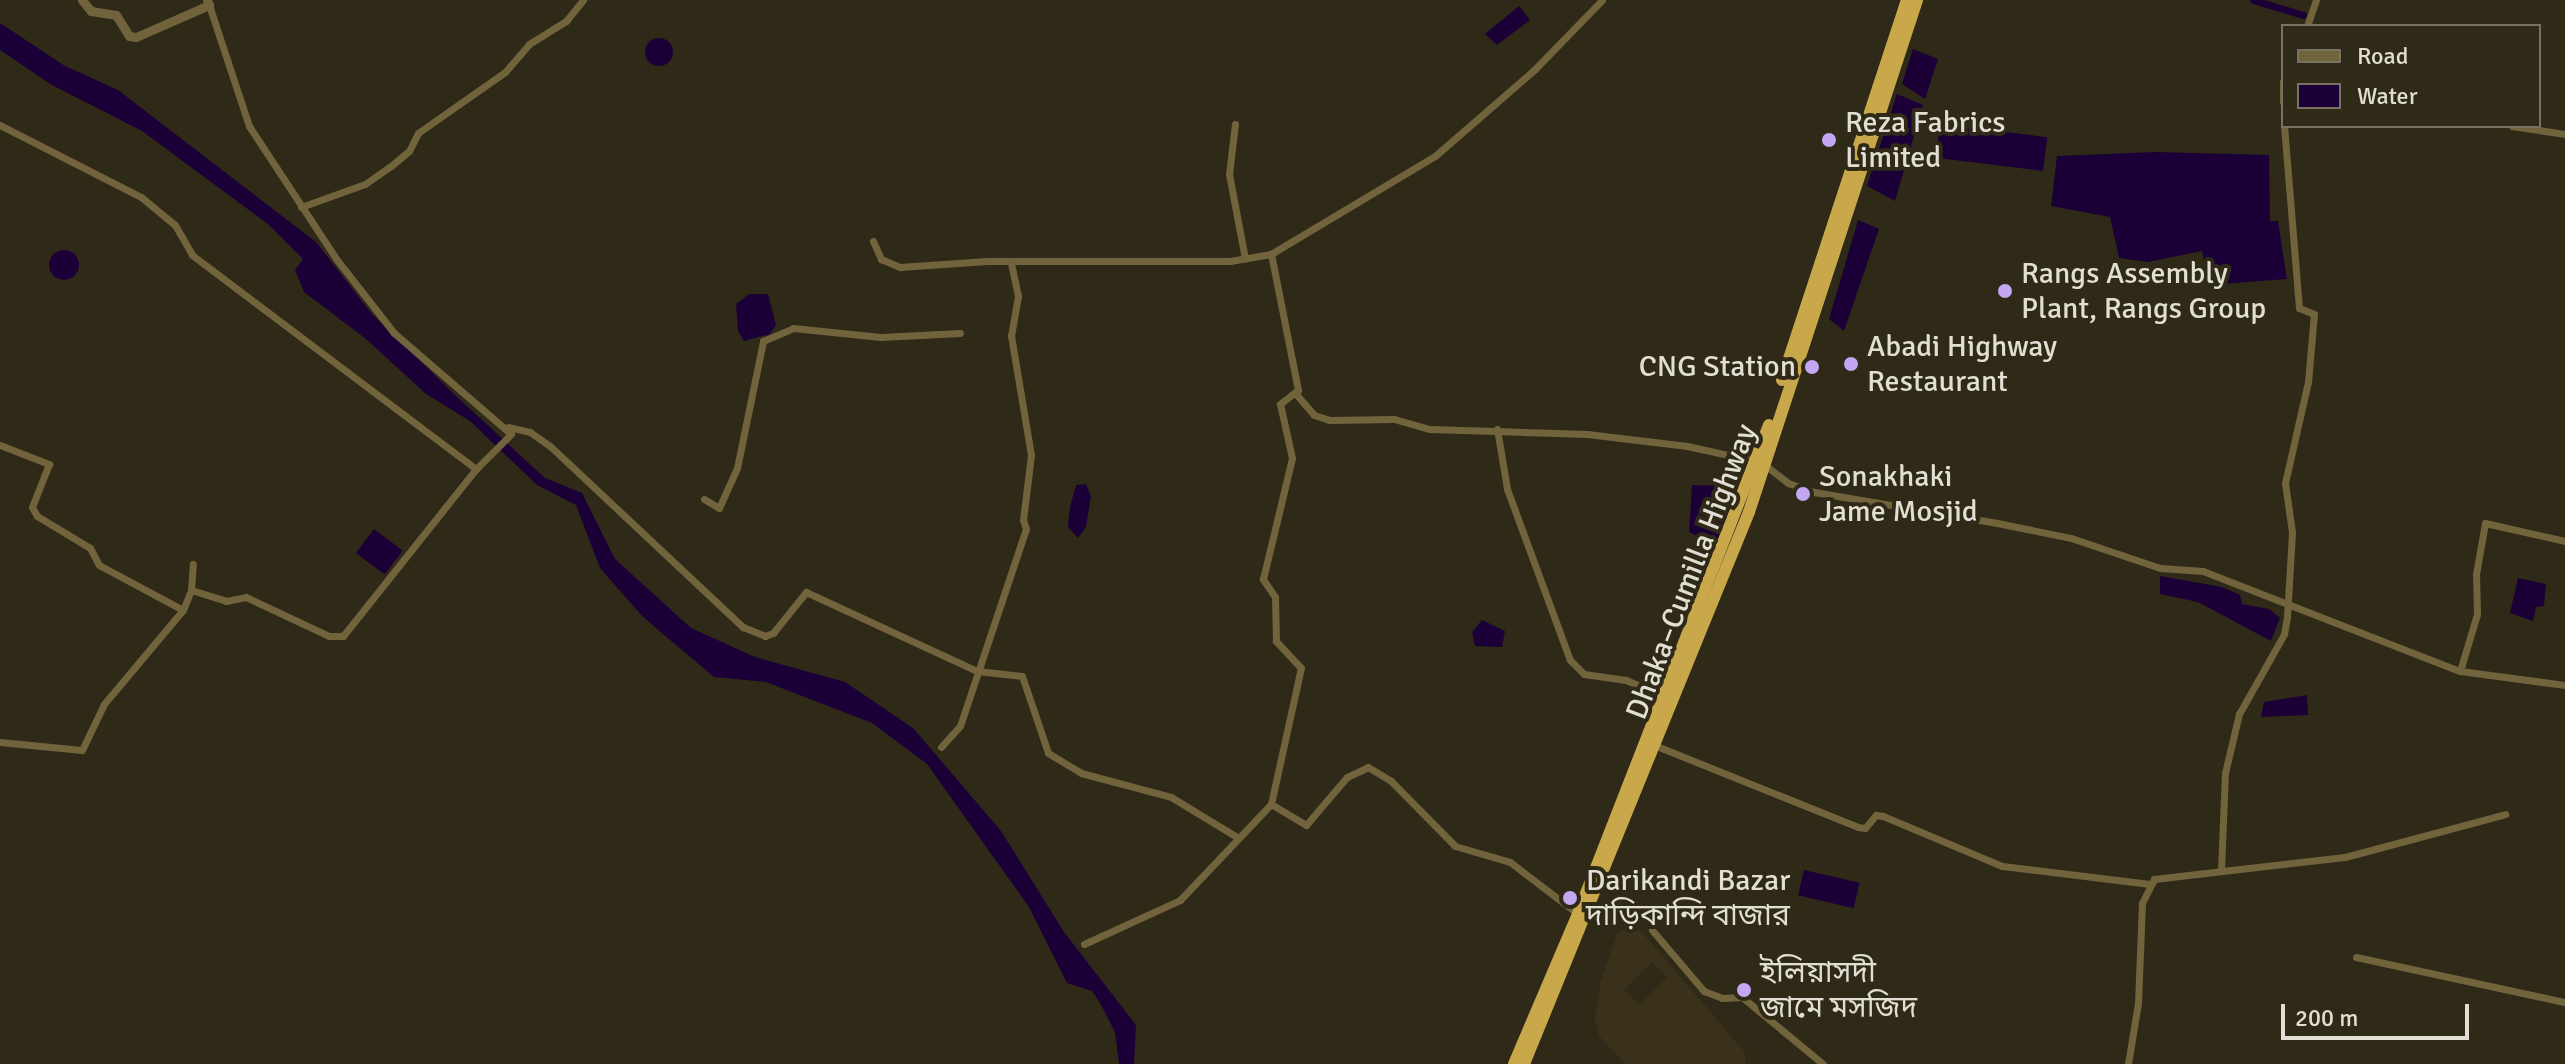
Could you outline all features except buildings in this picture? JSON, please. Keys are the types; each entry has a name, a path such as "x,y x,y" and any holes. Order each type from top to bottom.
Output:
{"highway":[{"name":"Dhaka–Cumilla Highway","path":"1514,1064 1578,914 1663,696 1760,463 1907,0"},
{"name":"Dhaka–Cumilla Highway","path":"1524,1064 1654,745 1760,463 1917,0"}],"street":[{"path":"82,0 91,11 116,15 129,36 136,37 208,3 249,126 301,207 394,333 468,401 509,431 530,432 550,446 743,627 765,636 773,633 806,592 977,671 1022,676 1048,753 1081,773 1171,797 1237,837"},
{"path":"301,207 365,184 391,166 409,151 418,133 505,72 529,44 566,21 583,0"},
{"path":"873,241 881,259 900,267 1011,262 1245,259 1271,254 1435,156 1535,69 1602,0"},
{"path":"2308,24 2316,0"},
{"path":"1235,124 1229,174 1245,259"},
{"path":"0,125 141,197 175,225 192,255 476,469"},
{"path":"2221,871 2225,773 2239,714 2284,634 2292,532 2285,483 2308,382 2314,314 2299,308 2284,128"},
{"path":"2525,128 2565,134"},
{"path":"1084,944 1180,900 1271,804 1301,668 1276,641 1275,597 1263,579 1292,458 1280,404 1295,393 1298,386 1271,254"},
{"path":"941,747 957,733 1026,529 1023,520 1031,455 1011,336 1018,296 1011,262"},
{"path":"704,499 719,508 737,468 763,341 793,328 881,337 960,333"},
{"path":"1295,393 1314,415 1329,420 1394,419 1430,429 1497,429 1687,446 1760,463 1788,483 1814,492 2071,538 2160,568 2203,571 2241,582 2288,604 2460,671 2565,685"},
{"path":"1497,429 1507,489 1570,660 1584,674 1626,680 1663,696"},
{"path":"191,590 226,601 246,597 329,636 343,636 509,431"},
{"path":"0,445 49,464 33,513 90,548 99,565 183,610"},
{"path":"2460,671 2477,614 2476,574 2485,523 2565,541"},
{"path":"0,742 82,750 104,704 183,610 191,590 193,564"},
{"path":"1654,745 1858,827 1865,828 1876,815 1883,816 2002,866 2150,884"},
{"path":"1271,804 1306,825 1347,777 1368,767 1391,781 1455,846 1510,862 1578,914"},
{"path":"2128,1064 2138,1003 2142,903 2154,879 2345,857 2505,814"},
{"path":"1652,930 1704,991 1742,997 1823,1064"},
{"path":"2356,957 2565,1002"}],"shaded area":[{"path":"1625,929 1641,931 1744,1051 1746,1064 1625,1064 1599,1036 1595,1020 1600,984 1617,934","holes":["1652,962 1667,977 1639,1005 1624,990"]}],"water":[{"path":"1519,6 1530,20 1497,45 1485,34"},
{"path":"0,23 65,66 118,90 316,242 372,314 456,396 545,478 582,493 615,559 691,628 755,657 845,682 913,728 1001,831 1064,932 1136,1025 1134,1064 1119,1064 1115,1032 1100,1003 1092,991 1067,983 1029,907 927,764 872,723 766,682 714,677 643,617 600,568 576,505 537,485 470,421 426,394 366,339 304,292 295,270 303,259 268,224 142,131 52,85 0,50"},
{"path":"659,38 669,42 673,52 669,62 659,66 649,62 645,52 649,42"},
{"path":"1913,49 1938,59 1925,99 1902,84"},
{"path":"1897,94 1923,105 1895,201 1867,186"},
{"path":"1940,124 2047,137 2043,171 1936,158"},
{"path":"2156,152 2269,155 2270,221 2278,221 2287,279 2208,285 2202,251 2148,262 2119,258 2110,217 2051,206 2057,156"},
{"path":"1858,220 1879,229 1844,331 1829,319"},
{"path":"64,250 70,251 78,259 78,271 70,279 64,280 58,279 50,271 49,265 50,259 58,251"},
{"path":"749,294 768,294 776,325 770,334 744,341 738,331 736,304"},
{"path":"1086,484 1091,496 1086,527 1078,538 1068,527 1070,507 1076,485"},
{"path":"1692,485 1739,486 1721,549 1689,532"},
{"path":"374,529 403,551 385,575 356,553"},
{"path":"2160,576 2222,587 2240,595 2242,604 2269,609 2280,618 2271,641 2198,602 2160,594"},
{"path":"2518,578 2546,584 2544,606 2536,607 2533,621 2510,613"},
{"path":"1482,620 1505,631 1502,647 1475,646 1472,632"},
{"path":"2307,695 2308,715 2261,717 2264,702"},
{"path":"1804,870 1860,883 1854,908 1798,895"}],"waterway":[{"path":"2253,0 2303,15"}],"place":[{"name":"Reza Fabrics Limited","path":"1829,140"},
{"name":"Rangs Assembly Plant, Rangs Group","path":"2005,291"},
{"name":"Abadi Highway Restaurant","path":"1851,364"},
{"name":"CNG Station","path":"1812,367"},
{"name":"Sonakhaki Jame Mosjid","path":"1803,494"},
{"name":"Darikandi Bazar দাড়িকান্দি বাজার","path":"1570,898"},
{"name":"ইলিয়াসদী জামে মসজিদ","path":"1744,990"}]}
